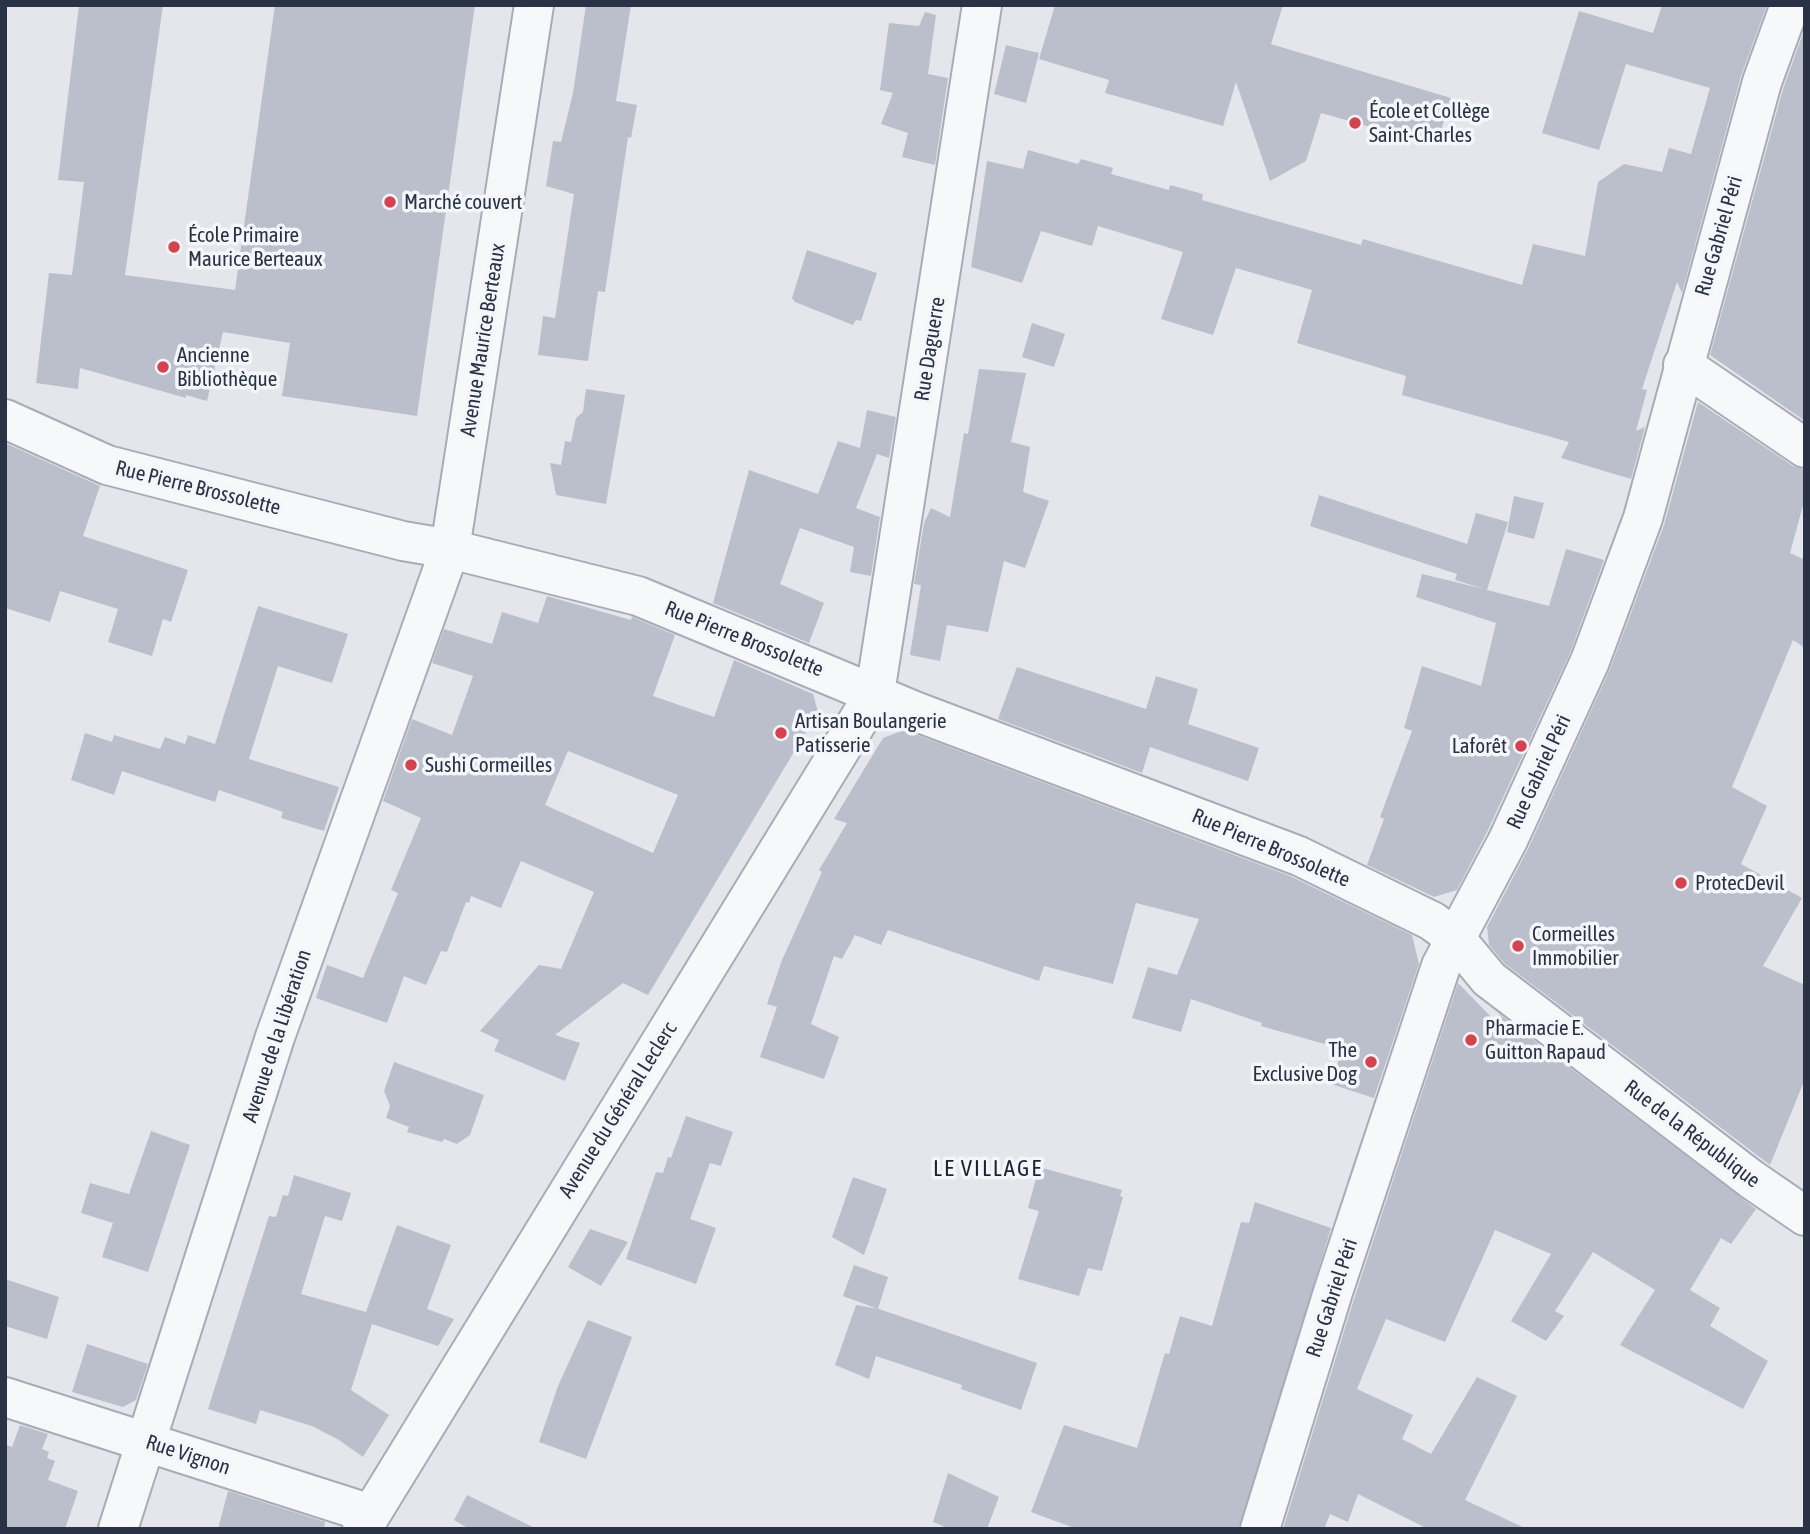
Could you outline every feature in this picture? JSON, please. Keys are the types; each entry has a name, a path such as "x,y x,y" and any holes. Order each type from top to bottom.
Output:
{"street":[{"name":"Avenue Maurice Berteaux","path":"450,549 534,5"},
{"name":"Rue Daguerre","path":"876,693 982,5"},
{"name":"Rue Gabriel Péri","path":"1260,1529 1394,1105 1441,966 1508,840 1590,661 1643,518 1682,365 1762,82 1790,5"},
{"path":"1682,365 1805,448"},
{"name":"Rue Pierre Brossolette","path":"5,419 107,465 404,541 450,549 638,596 917,712 1299,856 1432,921 1455,938"},
{"name":"Avenue de la Libération","path":"118,1529 275,1037 450,549"},
{"name":"Avenue du Général Leclerc","path":"366,1521 876,693"},
{"name":"Rue de la République","path":"1455,938 1489,979 1751,1179 1805,1216"},
{"name":"Rue Vignon","path":"5,1397 146,1441 366,1521"}],"building":[{"path":"79,5 163,5 125,275 235,290 275,5 475,5 417,416 282,396 290,343 223,332 207,401 186,395 186,398 80,368 78,389 36,383 49,273 72,275 84,182 58,180"},
{"path":"586,5 631,5 616,101 637,105 631,138 628,137 605,292 598,291 588,361 538,355 543,316 555,318 574,194 546,186 553,141 561,142 573,93"},
{"path":"1055,5 1283,5 1271,44 1451,98 1438,140 1414,134 1413,139 1321,113 1306,161 1270,181 1236,82 1223,126 1105,93 1109,80 1039,59"},
{"path":"1662,5 1767,5 1741,76 1682,293 1677,282 1642,389 1647,390 1636,431 1645,427 1631,479 1561,458 1569,442 1402,395 1406,376 1297,343 1312,290 1236,268 1213,335 1161,319 1183,252 1098,226 1092,246 1041,231 1022,283 971,267 987,161 1023,169 1028,150 1078,164 1081,159 1113,168 1111,174 1169,190 1170,185 1203,194 1202,200 1361,245 1363,239 1522,285 1533,244 1585,256 1598,182 1624,164 1662,172 1669,148 1691,154 1710,88 1626,64 1599,150 1542,133 1579,11 1653,33"},
{"path":"925,12 936,15 928,74 948,78 935,165 902,157 908,133 881,124 893,93 880,90 889,23 919,26"},
{"path":"1805,28 1805,421 1710,355 1783,89"},
{"path":"1006,45 1039,53 1026,103 994,94"},
{"path":"807,250 877,273 861,321 856,320 853,325 795,302 792,298"},
{"path":"1032,323 1065,334 1054,367 1022,357"},
{"path":"979,369 1026,373 1011,442 1030,447 1023,492 1049,501 1025,568 1004,561 988,632 947,625 940,661 910,655 921,585 914,584 924,523 931,508 950,517 964,433 968,434"},
{"path":"586,389 625,395 606,504 556,495 550,463 561,465 565,441 571,442 576,418 583,412"},
{"path":"1698,402 1793,466 1805,470 1805,498 1790,553 1805,560 1805,648 1793,640 1732,787 1767,806 1741,864 1802,898 1763,966 1805,985 1805,1079 1770,1165 1504,963 1489,945 1487,927 1528,849 1610,669 1664,525"},
{"path":"867,410 896,417 889,458 877,454 856,508 880,517 871,576 850,572 854,547 800,528 780,584 824,603 809,643 713,603 749,470 818,494 838,441 860,448"},
{"path":"5,443 100,486 83,536 188,570 171,622 163,619 152,656 108,642 118,609 60,591 50,622 5,608"},
{"path":"1319,495 1467,544 1476,513 1508,522 1487,590 1549,606 1566,549 1604,560 1570,653 1488,830 1457,890 1434,897 1367,865 1384,819 1380,817 1412,731 1404,728 1422,666 1481,686 1496,623 1416,597 1422,574 1484,589 1455,580 1457,574 1310,526"},
{"path":"1514,496 1544,503 1534,539 1507,532"},
{"path":"547,596 631,620 632,617 675,635 653,696 714,717 734,660 813,694 818,712 648,995 623,983 555,1035 580,1043 565,1081 494,1051 499,1040 480,1031 539,965 561,969 594,892 521,861 501,908 471,896 469,903 466,902 447,952 441,951 426,985 404,976 387,1023 316,998 327,965 363,978 398,893 391,890 421,818 383,801 412,719 452,735 473,676 432,663 444,629 492,644 502,612 538,623","holes":["568,751 678,795 653,853 545,805"]},
{"path":"258,606 348,634 332,683 278,666 249,759 339,787 324,831 281,818 283,812 219,790 215,802 122,771 114,795 71,780 85,733 112,742 114,735 160,749 165,737 185,744 188,735 215,744"},
{"path":"1017,667 1146,709 1156,676 1198,689 1188,724 1259,748 1248,781 1150,747 1142,773 998,719"},
{"path":"904,730 1290,876 1412,935 1419,964 1374,1098 1331,1084 1342,1049 1261,1026 1262,1023 1191,999 1181,1032 1132,1018 1148,967 1177,975 1199,919 1136,903 1113,984 1044,966 1039,981 888,930 881,945 855,935 842,959 834,956 811,1024 839,1037 824,1079 760,1057 777,1007 767,1004 782,960 822,872 819,870 847,823 834,819 883,738"},
{"path":"1458,983 1501,1027 1499,1014 1756,1209 1731,1244 1721,1238 1690,1290 1720,1308 1710,1326 1768,1361 1743,1409 1620,1345 1655,1290 1593,1252 1555,1311 1564,1316 1546,1341 1511,1321 1551,1254 1495,1230 1445,1342 1386,1319 1357,1389 1413,1415 1402,1439 1431,1454 1477,1377 1517,1396 1465,1500 1527,1529 1428,1529 1358,1494 1348,1522 1330,1514 1324,1529 1283,1529 1354,1299"},
{"path":"394,1062 484,1095 470,1135 457,1144 444,1139 442,1142 407,1132 409,1127 386,1118 390,1106 384,1091"},
{"path":"686,1116 733,1132 721,1166 710,1163 690,1219 716,1228 696,1284 626,1259 656,1172 663,1173"},
{"path":"151,1131 190,1145 148,1272 102,1257 113,1223 81,1213 90,1183 129,1194"},
{"path":"1039,1167 1122,1190 1120,1196 1123,1197 1102,1271 1088,1268 1079,1296 1018,1279 1039,1211 1028,1208"},
{"path":"294,1175 351,1193 342,1221 325,1216 301,1294 366,1312 397,1225 451,1245 427,1309 454,1319 438,1346 372,1324 351,1390 389,1415 363,1457 312,1426 260,1410 256,1424 208,1409 269,1216 276,1217 283,1195 288,1196"},
{"path":"853,1177 887,1189 864,1255 832,1237"},
{"path":"1255,1202 1331,1228 1239,1529 1077,1529 1031,1512 1064,1425 1137,1448 1165,1353 1169,1354 1180,1316 1212,1326 1241,1222 1249,1223"},
{"path":"590,1229 628,1242 601,1286 568,1267"},
{"path":"854,1265 888,1277 878,1309 843,1296"},
{"path":"5,1279 59,1297 47,1339 5,1326"},
{"path":"856,1305 879,1309 1037,1363 1021,1410 961,1389 962,1385 876,1356 869,1379 835,1365"},
{"path":"588,1320 632,1337 586,1459 539,1442 558,1386"},
{"path":"87,1344 148,1364 136,1400 123,1407 72,1392"},
{"path":"20,1425 48,1434 42,1449 49,1452 47,1458 55,1461 48,1480 78,1491 65,1529 5,1529 5,1444 12,1447"},
{"path":"948,1473 999,1497 987,1529 950,1529 933,1522"},
{"path":"228,1491 325,1522 324,1529 218,1529"},
{"path":"467,1495 537,1529 469,1529 454,1520"}],"place":[{"name":"École et Collège Saint-Charles","path":"1355,123"},
{"name":"Marché couvert","path":"390,202"},
{"name":"École Primaire Maurice Berteaux","path":"174,247"},
{"name":"Ancienne Bibliothèque","path":"163,367"},
{"name":"Artisan Boulangerie Patisserie","path":"781,733"},
{"name":"Laforêt","path":"1521,746"},
{"name":"Sushi Cormeilles","path":"411,765"},
{"name":"ProtecDevil","path":"1681,883"},
{"name":"Cormeilles Immobilier","path":"1518,946"},
{"name":"Pharmacie E. Guitton Rapaud","path":"1471,1040"},
{"name":"The Exclusive Dog","path":"1371,1062"}],"district":[{"name":"LE VILLAGE","path":"988,1169"}]}
